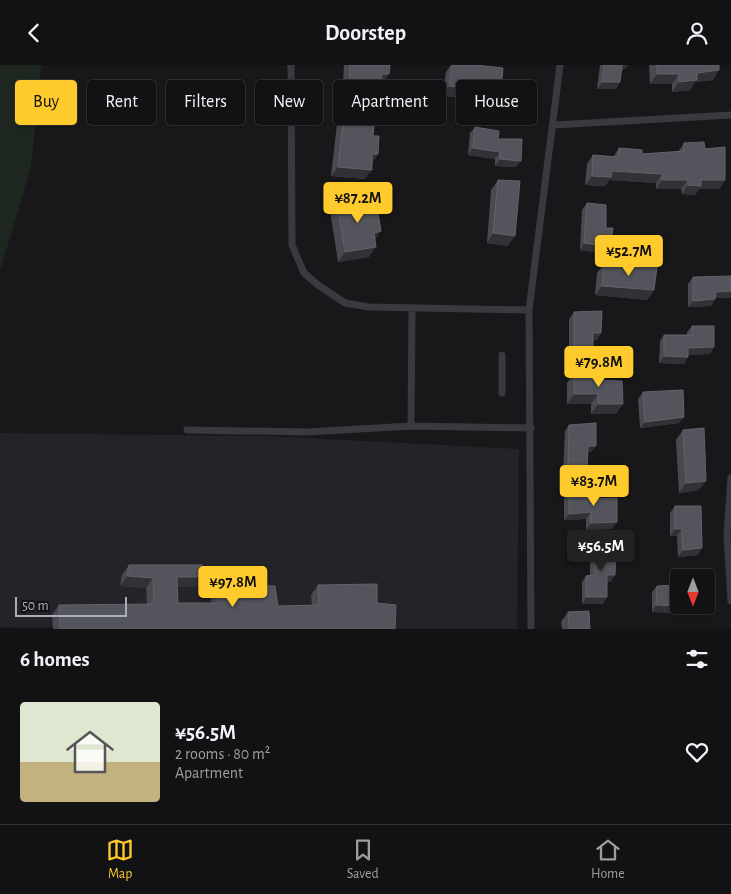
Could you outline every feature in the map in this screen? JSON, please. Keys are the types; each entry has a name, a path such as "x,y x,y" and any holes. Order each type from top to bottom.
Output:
{"lane":[{"path":"291,65 292,245 304,273 345,303 412,310 529,310"},
{"path":"531,629 529,310 554,125 560,65"},
{"path":"554,125 731,115"},
{"path":"410,426 412,310"},
{"path":"502,355 502,393"},
{"path":"188,430 307,432 410,426 531,428"},
{"path":"731,478 727,535 731,601"}],"shaded area":[{"path":"0,65 41,65 40,80 15,80 15,125 35,125 31,167 0,271"},
{"path":"0,433 267,436 519,449 517,629 0,627"}],"building":[{"path":"350,65 390,65 389,74 382,74 382,80 349,80"},
{"path":"452,65 503,68 502,80 456,80 456,87 449,86"},
{"path":"604,65 622,65 620,82 602,82"},
{"path":"657,65 719,65 719,70 697,73 697,80 679,82 679,74 657,74"},
{"path":"343,125 374,125 373,136 379,136 378,154 372,154 372,170 338,167"},
{"path":"475,127 499,131 498,139 522,139 521,161 500,159 500,152 473,148"},
{"path":"704,142 705,149 725,147 725,180 701,180 701,186 688,185 688,180 662,180 662,174 612,171 611,177 592,176 593,155 618,157 619,148 642,150 642,154 684,151 684,143"},
{"path":"498,180 520,181 515,236 493,233"},
{"path":"368,196 372,214 378,213 381,231 374,233 376,247 345,252 337,201"},
{"path":"587,203 606,205 606,228 613,228 610,247 584,243"},
{"path":"604,264 657,267 654,290 602,286"},
{"path":"731,276 731,291 716,292 715,299 693,301 693,277"},
{"path":"602,311 601,333 593,333 593,353 574,354 574,312"},
{"path":"692,326 714,326 714,347 688,348 688,357 664,356 664,335 692,335"},
{"path":"574,373 598,374 599,380 622,381 623,404 598,404 598,394 574,394"},
{"path":"683,390 684,417 645,422 643,392"},
{"path":"596,423 596,446 588,446 587,468 568,468 569,425"},
{"path":"704,428 706,481 686,483 683,430"},
{"path":"569,493 591,493 591,499 617,498 617,522 591,523 591,512 569,514"},
{"path":"675,506 701,506 702,548 683,550 682,529 675,529"},
{"path":"616,546 615,575 607,575 607,597 586,597 586,576 595,575 595,547"},
{"path":"129,565 202,565 204,577 177,577 178,603 218,603 218,585 275,586 278,606 319,605 318,585 377,584 377,603 396,605 395,629 60,629 59,605 154,604 153,578 127,576"},
{"path":"670,585 670,606 656,605 657,586"},
{"path":"589,611 590,629 569,629 568,612"}]}
